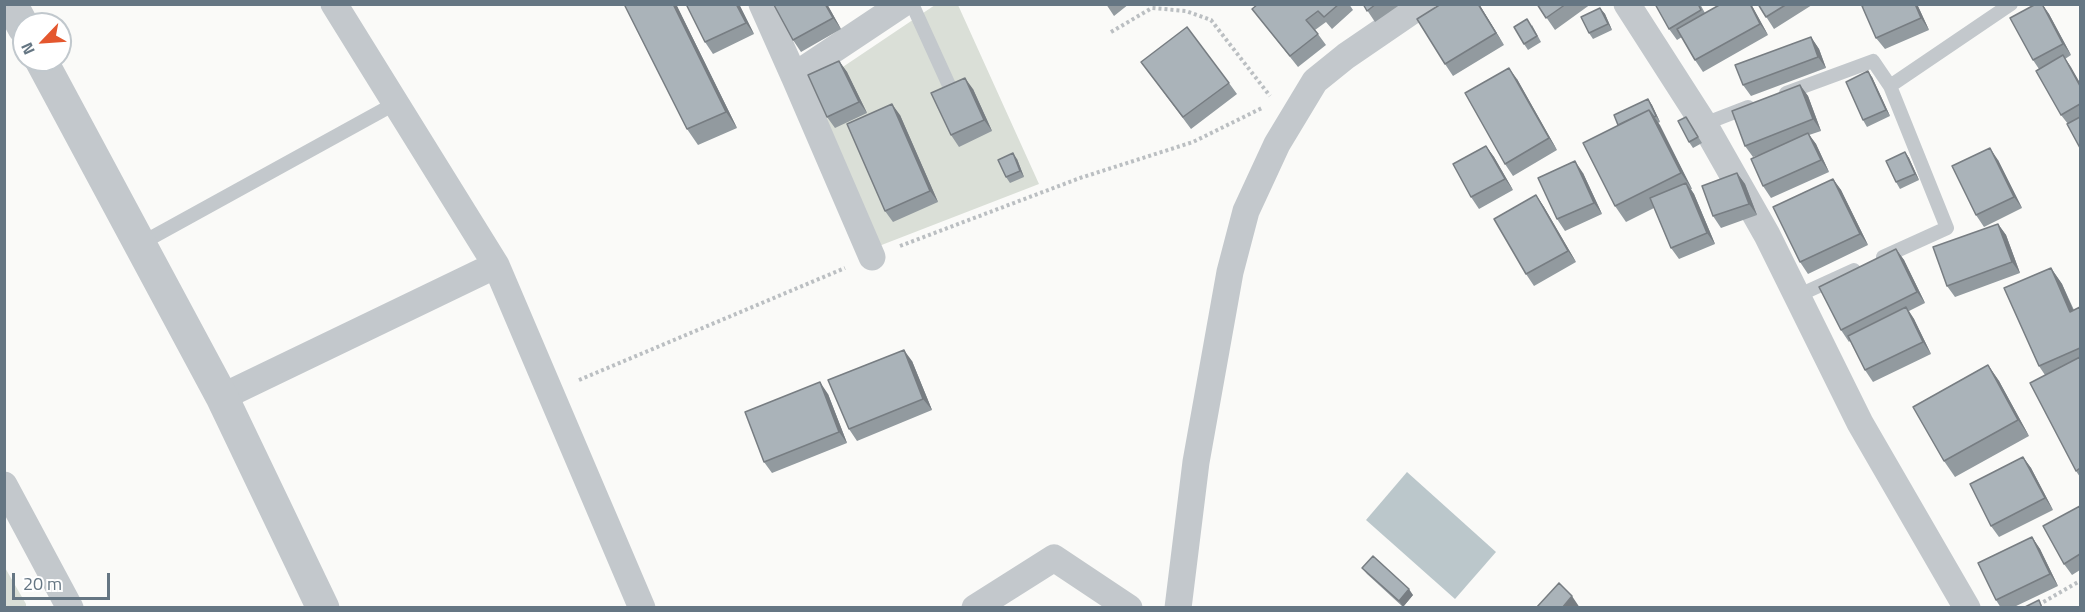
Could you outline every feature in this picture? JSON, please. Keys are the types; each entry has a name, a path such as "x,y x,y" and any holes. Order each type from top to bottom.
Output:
{"street":[{"path":"334,4 496,265 642,608"},
{"path":"762,4 873,257"},
{"path":"794,76 902,4"},
{"path":"1178,608 1196,462 1230,272 1246,211 1261,175 1292,117 1315,81 1346,56 1422,4"},
{"path":"1627,4 1704,124 1767,235 1860,423 1967,608"},
{"path":"47,72 222,397 323,608"},
{"path":"222,397 496,265"},
{"path":"4,485 70,608"},
{"path":"975,608 1054,558 1129,608"}],"lane":[{"path":"912,4 953,94"},
{"path":"1890,86 2012,4"},
{"path":"1778,96 1873,61 1890,86 1947,228 1797,296"},
{"path":"140,244 396,103"},
{"path":"1704,124 1757,104"}],"path":[{"path":"1111,32 1152,8 1186,11 1211,20 1274,101 1315,81"},
{"path":"550,392 873,257 1080,178 1193,142 1264,106"},
{"path":"2033,608 2080,581"}],"shaded area":[{"path":"935,5 958,5 1039,184 879,246 810,89"},
{"path":"1407,472 1496,552 1455,599 1366,520"},
{"path":"4,566 26,604 26,607 5,607"}],"building":[{"path":"624,4 673,4 726,112 687,129"},
{"path":"686,4 736,4 746,23 705,42"},
{"path":"775,4 825,4 833,18 793,40"},
{"path":"1258,4 1339,4 1324,17 1318,11 1306,20 1318,34 1290,56 1252,9"},
{"path":"1363,4 1376,4 1367,11"},
{"path":"1441,4 1478,4 1496,33 1445,64 1417,19"},
{"path":"1537,4 1566,4 1546,18"},
{"path":"1655,4 1698,4 1701,10 1669,29"},
{"path":"1721,4 1750,4 1760,24 1695,60 1677,29"},
{"path":"1758,4 1787,4 1766,17"},
{"path":"1867,4 1915,4 1921,18 1876,38 1862,6"},
{"path":"2036,4 2042,4 2063,44 2033,60 2010,18"},
{"path":"1600,8 1608,24 1589,33 1581,17"},
{"path":"1527,19 1537,36 1524,44 1514,27"},
{"path":"1187,27 1229,83 1183,117 1141,62"},
{"path":"1811,37 1818,57 1743,85 1735,65"},
{"path":"2063,55 2080,86 2080,104 2061,115 2036,71"},
{"path":"839,61 859,102 827,117 808,75"},
{"path":"1509,68 1549,138 1505,164 1465,93"},
{"path":"1868,71 1886,110 1863,120 1846,82"},
{"path":"965,78 984,120 951,135 931,93"},
{"path":"1800,85 1813,119 1745,146 1732,111"},
{"path":"1648,99 1656,116 1654,117 1649,110 1618,125 1614,115"},
{"path":"892,104 930,191 885,211 847,124"},
{"path":"1649,110 1681,173 1615,206 1583,143"},
{"path":"1686,117 1698,137 1689,142 1678,121"},
{"path":"2080,117 2080,148 2067,124"},
{"path":"1808,133 1821,160 1763,186 1751,159"},
{"path":"1486,146 1505,179 1471,197 1453,164"},
{"path":"1990,148 2014,197 1976,215 1952,166"},
{"path":"1905,152 1915,174 1896,182 1886,161"},
{"path":"1013,153 1020,171 1006,177 998,160"},
{"path":"1575,161 1594,203 1557,219 1538,178"},
{"path":"1737,173 1749,204 1713,216 1702,186"},
{"path":"1833,179 1860,234 1800,262 1773,207"},
{"path":"1686,183 1707,233 1671,248 1650,198"},
{"path":"1536,195 1568,251 1526,274 1494,219"},
{"path":"1998,224 2012,262 1947,286 1933,247"},
{"path":"1896,249 1917,292 1841,330 1819,287"},
{"path":"2051,268 2070,312 2080,307 2080,348 2039,366 2004,288"},
{"path":"1906,307 1923,342 1865,370 1848,336"},
{"path":"904,350 923,399 849,429 828,380"},
{"path":"2080,357 2080,468 2076,471 2030,383"},
{"path":"1988,365 2018,420 1944,461 1913,407"},
{"path":"820,382 839,432 764,462 745,412"},
{"path":"2023,457 2045,498 1991,526 1970,484"},
{"path":"2080,506 2080,554 2064,564 2043,526"},
{"path":"2032,537 2050,574 1996,600 1978,563"},
{"path":"1373,556 1409,589 1399,601 1362,568"},
{"path":"1559,583 1572,596 1562,608 1536,608"},
{"path":"2039,600 2042,608 2023,608"}]}
